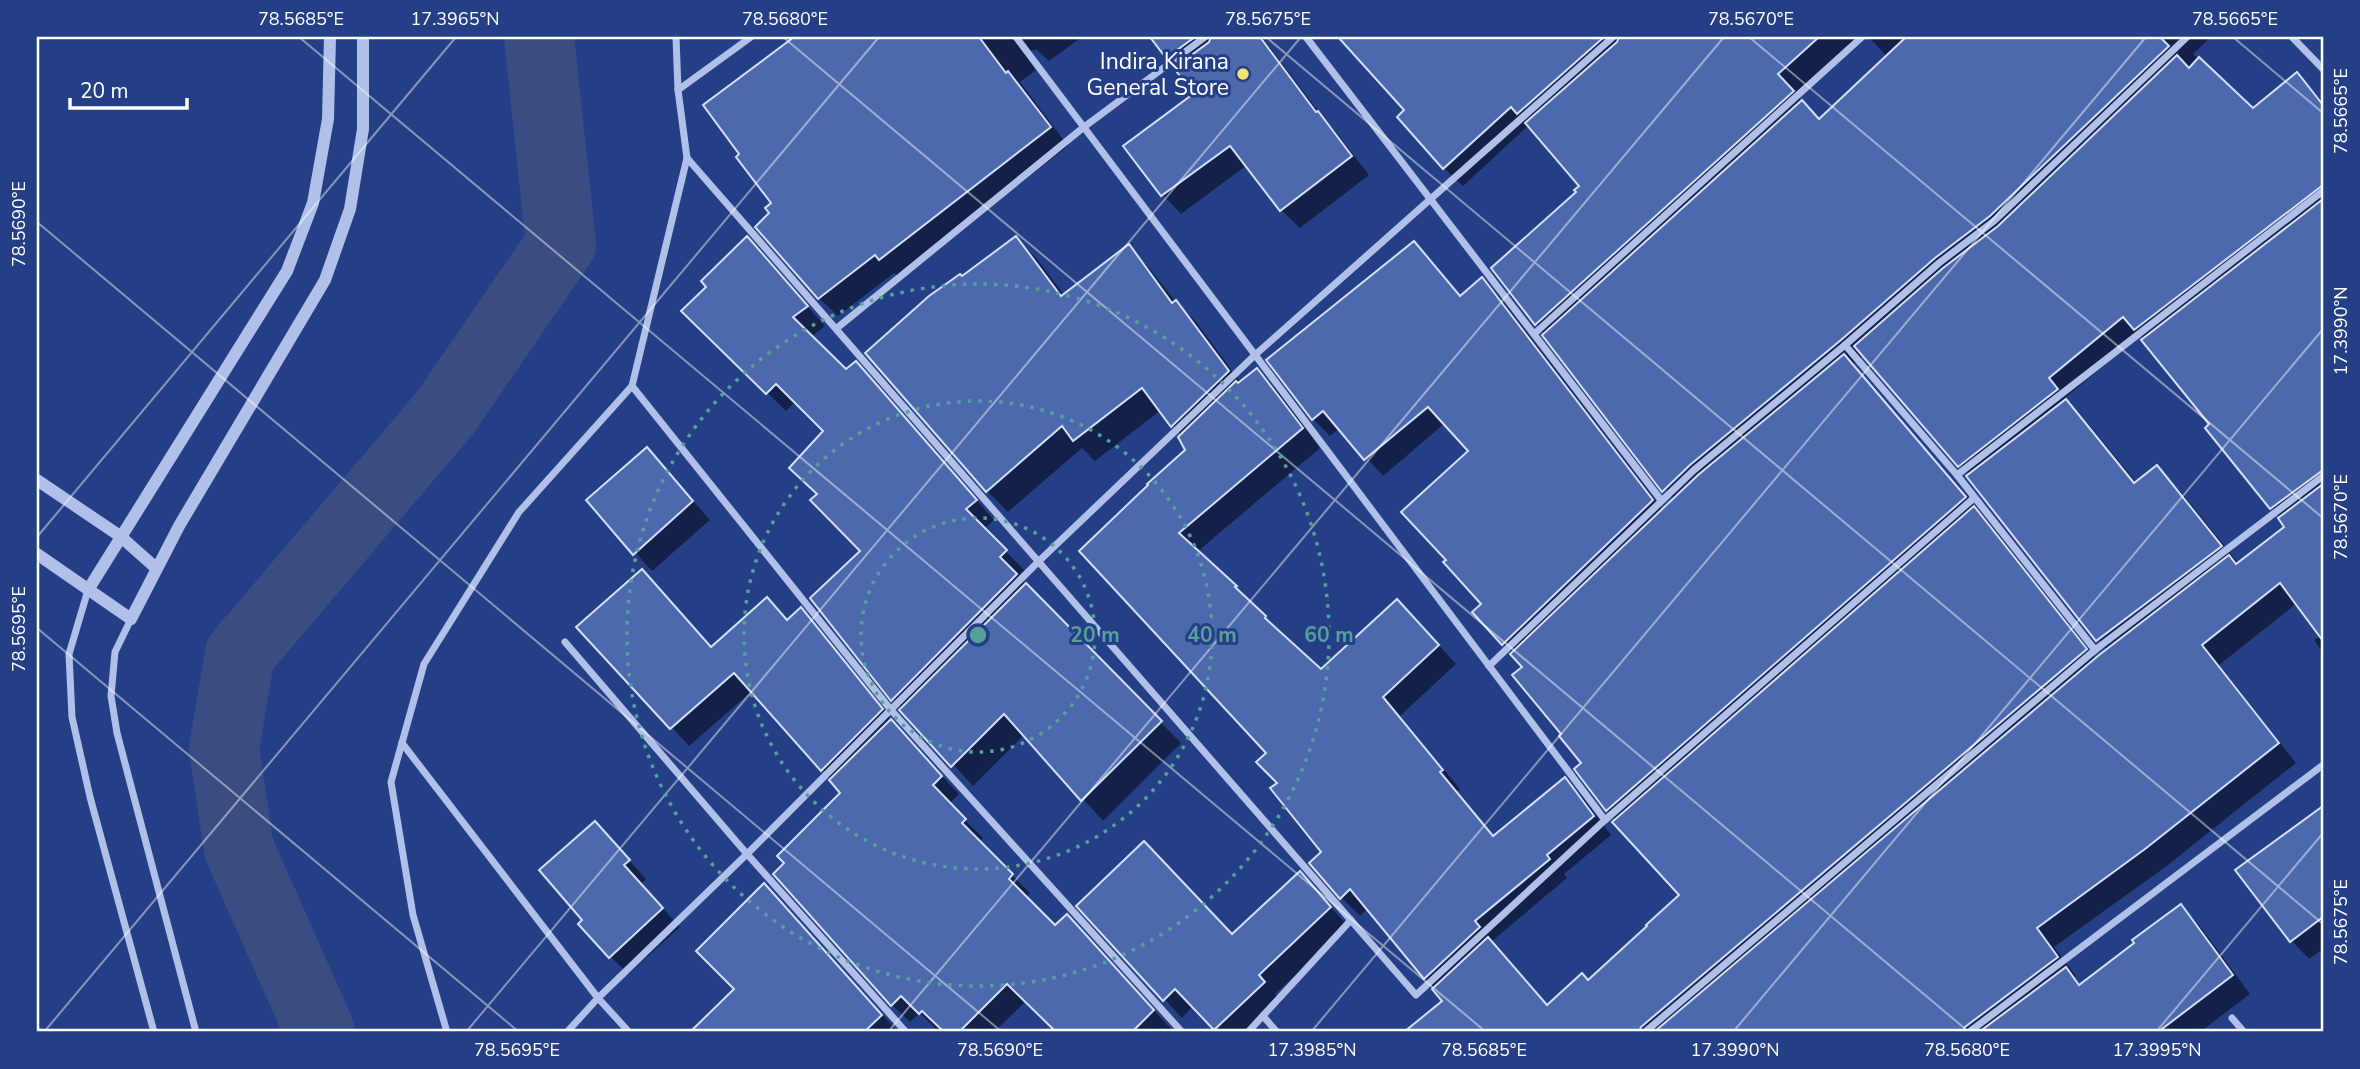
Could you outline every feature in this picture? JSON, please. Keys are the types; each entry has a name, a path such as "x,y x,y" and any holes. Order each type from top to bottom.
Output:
{"street":[{"path":"154,1032 90,797 72,717 69,654 88,590 287,271 313,203 328,119 330,37"},
{"path":"196,1032 117,733 111,696 116,652 178,526 325,280 350,209 363,129 363,37"},
{"path":"447,1032 413,915 391,782 424,664 519,512 632,386 687,158 678,90 676,37"},
{"path":"678,90 751,37"},
{"path":"1016,37 1605,820"},
{"path":"836,328 1084,127 1206,37"},
{"path":"1306,37 1661,500"},
{"path":"567,1032 598,998 747,855 1039,561 1255,355 1613,37"},
{"path":"1534,334 1862,37"},
{"path":"1489,666 1694,470 1939,263 1994,221 2187,37"},
{"path":"2292,37 2323,69"},
{"path":"687,158 1416,995 1605,820 1974,498"},
{"path":"1956,475 2323,191"},
{"path":"1845,345 1956,475 2095,650"},
{"path":"632,386 891,710 1182,1032"},
{"path":"1645,1032 2095,650 2323,476"},
{"path":"37,480 120,536 156,568"},
{"path":"37,554 131,619"},
{"path":"565,642 747,855 906,1032"},
{"path":"402,743 598,998 629,1032"},
{"path":"1969,1032 2323,765"},
{"path":"1248,1032 1351,920"},
{"path":"1264,1016 1278,1032"},
{"path":"2232,1018 2244,1032"}],"building":[{"path":"794,37 979,37 1051,127 879,260 875,255 818,299 755,227 769,213 765,208 771,203 736,157 739,154 703,105"},
{"path":"1150,37 1195,37 1166,58"},
{"path":"1211,37 1260,37 1352,156 1280,211 1230,146 1161,196 1123,146 1193,94 1174,68 1209,42"},
{"path":"1338,37 1604,37 1517,114 1511,107 1443,169 1397,117 1404,110"},
{"path":"1619,37 1819,37 1778,74 1794,91 1535,325 1491,268 1576,192 1574,190 1579,186 1525,123 1617,42"},
{"path":"1906,37 2160,37 2169,46 1990,216 1935,258 1690,465 1662,492 1542,335 1802,100 1819,119"},
{"path":"2177,55 2189,68 2199,57 2253,108 2297,72 2323,105 2323,185 2134,330 2123,317 2049,378 2058,389 1958,467 1854,346 1943,268 1998,226"},
{"path":"2323,199 2323,470 2270,509 2205,428 2209,424 2141,340"},
{"path":"747,236 808,306 793,317 846,369 856,361 977,500 966,509 1007,550 1000,557 1017,574 891,701 810,598 860,551 810,500 817,494 789,468 823,431 776,384 766,394 681,311 706,287 701,281"},
{"path":"1016,236 1061,296 1129,244 1172,303 1176,300 1229,371 1171,427 1142,388 1073,441 1062,426 986,492 865,353 929,296 960,274 962,276"},
{"path":"1414,241 1460,296 1482,277 1653,500 1502,645 1472,612 1481,604 1443,562 1446,560 1401,512 1468,451 1428,407 1364,460 1323,411 1312,420 1266,360"},
{"path":"1844,354 1966,497 1606,811 1574,769 1581,763 1559,736 1561,734 1512,675 1522,667 1510,654 1698,475"},
{"path":"1257,368 1303,428 1179,533 1321,669 1397,599 1439,645 1383,697 1493,836 1565,777 1594,816 1547,855 1550,859 1475,921 1480,927 1424,979 1350,889 1340,899 1309,863 1321,852 1270,788 1277,783 1256,762 1266,753 1079,551 1185,450 1178,437 1236,381 1238,383"},
{"path":"2066,399 2134,483 2157,465 2222,546 2096,641 1966,476"},
{"path":"647,447 693,501 633,555 586,500"},
{"path":"2323,484 2323,641 2280,583 2202,645 2279,743 2145,849 2037,928 2058,957 1965,1027 1963,1032 1654,1032 2099,655 2229,555 2236,564 2284,527 2278,518"},
{"path":"1974,506 2087,649 1641,1027 1639,1032 1404,1032 1442,1001 1432,989 1488,937 1547,1005 1582,973 1588,980 1647,926 1679,895 1612,822"},
{"path":"642,569 711,647 767,597 787,620 801,607 883,709 821,771 734,673 670,729 576,627"},
{"path":"1026,583 1162,721 1081,801 1004,714 951,767 899,710"},
{"path":"891,719 942,776 933,785 966,819 962,823 1013,874 1009,879 1055,925 1067,914 1154,1010 1132,1032 1056,1032 1007,984 959,1032 944,1032 922,1011 919,1014 901,996 891,1006 773,874 784,863 777,856 840,793 829,780"},
{"path":"2323,806 2323,917 2290,942 2235,870"},
{"path":"595,821 630,860 624,865 663,908 609,958 578,924 582,920 539,870"},
{"path":"1144,841 1232,934 1300,871 1331,907 1259,975 1265,982 1214,1030 1175,989 1163,1001 1076,906"},
{"path":"764,883 882,1015 864,1032 690,1032 734,989 696,951"},
{"path":"2181,904 2233,975 2158,1032 1979,1032 2066,967 2079,985 2134,943 2132,940"}],"waterway":[{"path":"320,1032 239,849 224,748 240,654 445,413 561,244 539,37"}],"place":[{"name":"Indira Kirana General Store","path":"1243,74"}]}
